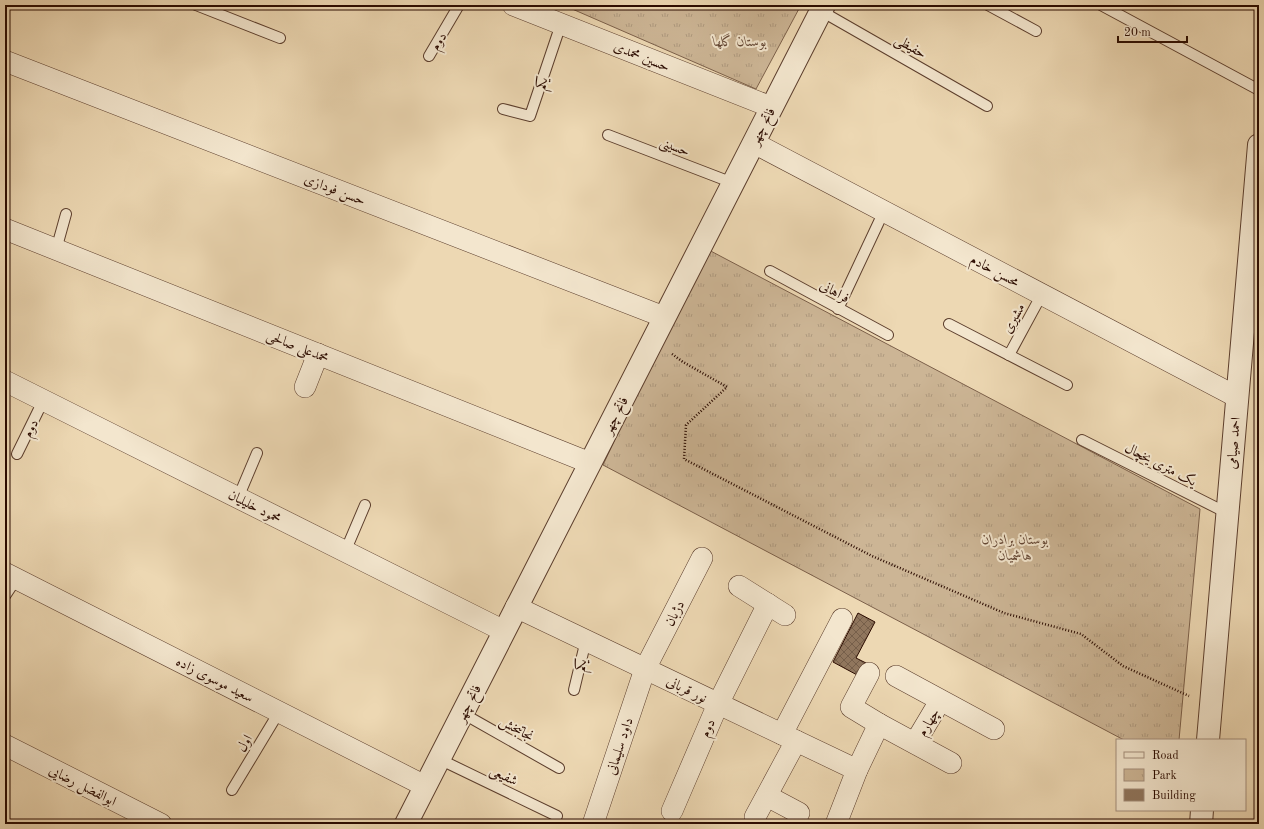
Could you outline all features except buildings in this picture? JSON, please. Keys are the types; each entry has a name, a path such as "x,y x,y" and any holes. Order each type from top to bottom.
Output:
{"street":[{"name":"حسین محمدی","path":"513,5 771,108"},
{"name":"فاتح چهر","path":"406,824 822,8"},
{"name":"حسن فودازی","path":"6,65 664,317"},
{"name":"محسن خادم","path":"754,143 1237,397"},
{"name":"احمد صیامی","path":"1208,739 1259,145"},
{"name":"محمدعلی صالحی","path":"5,229 590,463"},
{"path":"305,386 318,354"},
{"name":"محمود خلیلیان","path":"5,381 504,631"},
{"name":"دژبان","path":"645,669 702,558"},
{"name":"سعید موسوی زاده","path":"11,576 425,786"},
{"name":"دوم","path":"672,811 718,704 777,609 739,586"},
{"name":"نور قربانی","path":"516,607 857,770"},
{"path":"755,817 767,796 789,738 842,619"},
{"name":"داود سلیمانی","path":"593,824 645,669"},
{"path":"869,673 851,707 951,763"},
{"path":"896,676 940,701 994,728"},
{"name":"چهارم","path":"915,743 940,701"},
{"path":"836,824 857,770 879,724"},
{"name":"ابوالفضل رضایی","path":"5,745 161,824"},
{"path":"767,796 799,813"},
{"path":"1201,824 1202,811"}],"lane":[{"path":"196,5 280,38"},
{"name":"دوم","path":"429,56 459,5"},
{"path":"988,5 1036,31"},
{"path":"1101,5 1259,90"},
{"name":"حفیظی","path":"822,8 987,106"},
{"name":"یکم","path":"504,109 530,116 561,24"},
{"name":"حسینی","path":"608,135 733,183"},
{"path":"838,309 884,211"},
{"path":"56,250 66,214"},
{"name":"فراهانی","path":"770,270 838,309 888,335"},
{"name":"مشیری","path":"1009,355 1042,294"},
{"name":"مشیری","path":"949,324 1067,385"},
{"name":"دوم","path":"17,454 43,401"},
{"name":"یک متری یخچال","path":"1082,440 1227,513"},
{"path":"238,498 257,453"},
{"path":"345,552 365,505"},
{"path":"5,596 11,576"},
{"name":"یکم","path":"574,690 586,640"},
{"name":"اول","path":"232,790 279,712"},
{"name":"نجاتبخش","path":"462,713 558,768"},
{"name":"شفیعی","path":"439,759 557,816"}],"path":[{"path":"653,340 683,362 727,387 686,425 684,459 872,556 1004,613 1081,634 1123,666 1211,706"}],"green space":[{"name":"بوستان گلها","path":"563,5 801,5 756,89"},
{"name":"بوستان برادران هاشمیان","path":"705,248 1200,509 1179,739 1122,739 603,465"}]}
